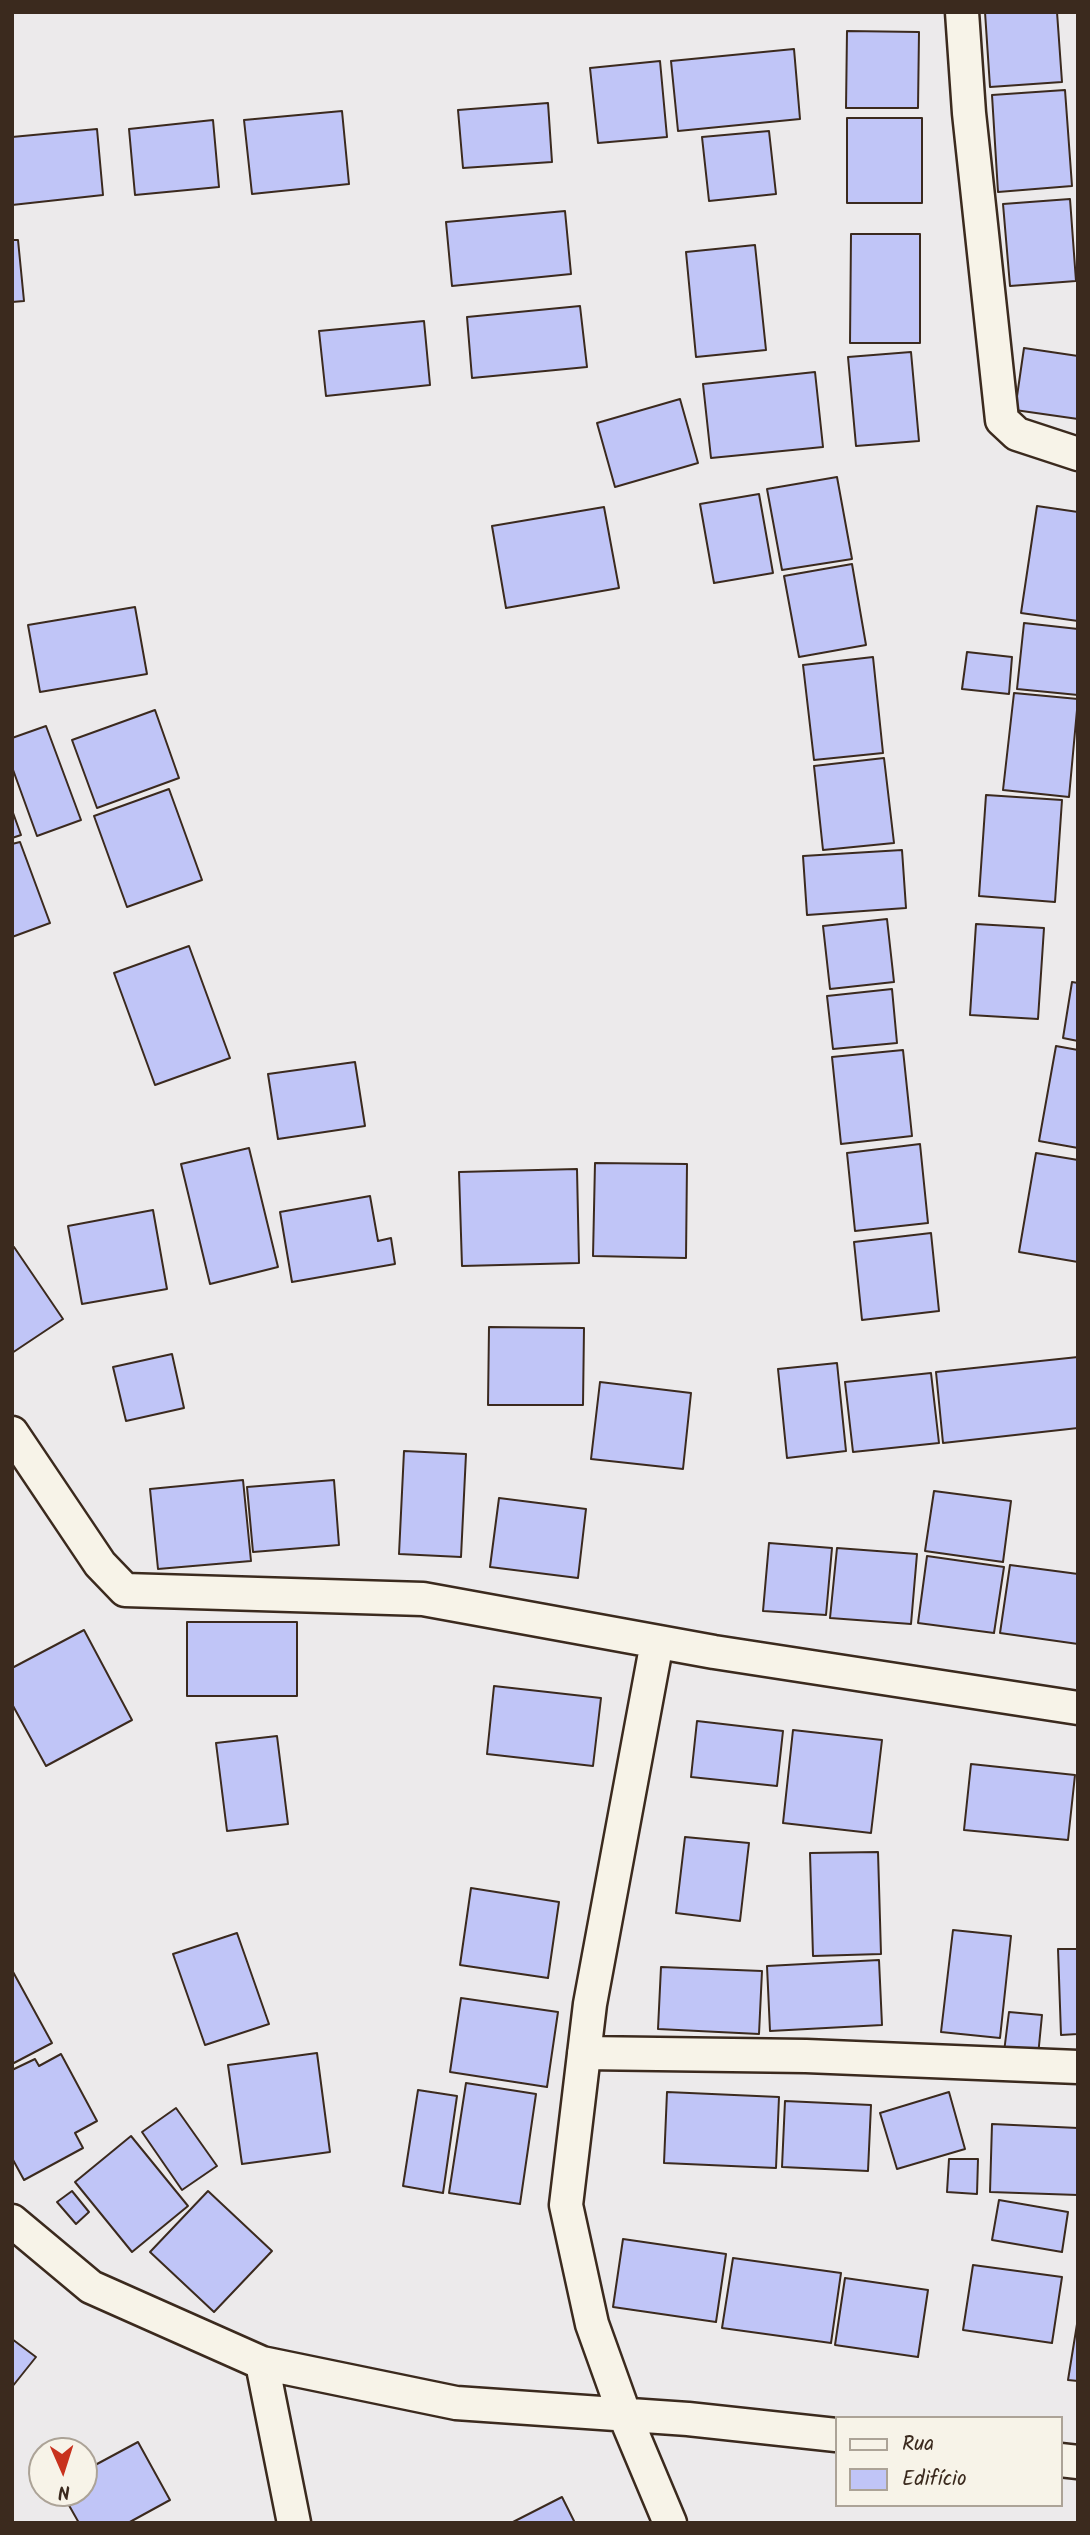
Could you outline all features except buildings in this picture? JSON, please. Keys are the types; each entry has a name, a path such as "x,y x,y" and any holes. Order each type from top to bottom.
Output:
{"street":[{"path":"962,12 968,113 1002,420 1017,435 1078,454"},
{"path":"12,1433 100,1564 125,1590 423,1599 657,1642 1078,1709"},
{"path":"657,1642 590,2004 566,2205 592,2325 625,2416 670,2523"},
{"path":"584,2053 806,2056 1078,2067"},
{"path":"12,2221 91,2287 262,2363 456,2403 688,2418 834,2435"},
{"path":"262,2363 293,2523"}]}
